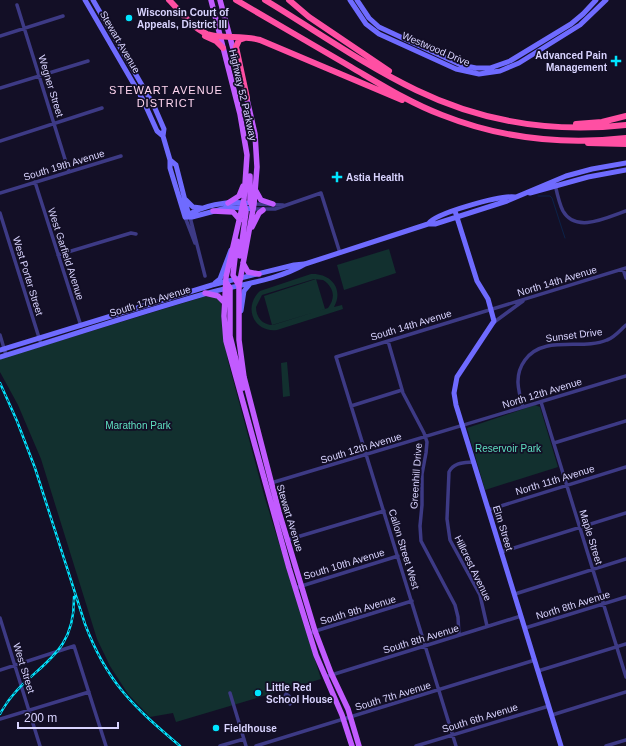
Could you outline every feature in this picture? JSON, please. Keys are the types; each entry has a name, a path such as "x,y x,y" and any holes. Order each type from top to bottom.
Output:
{"highway":[{"path":"169,0 196,31 216,41 223,48"},
{"path":"236,0 394,92 440,114 474,126 509,134 544,139 579,141 626,138"},
{"path":"265,0 395,79 437,99 497,118 528,125 560,128 599,128 626,125"},
{"path":"270,0 300,21"},
{"path":"288,0 309,17 396,76 437,99"},
{"path":"188,20 205,33 252,38 428,112 440,114"},
{"path":"247,98 236,46 241,39 252,38"},
{"path":"497,118 573,124 602,122 626,116"},
{"path":"579,141 594,144 626,144"}],"main road":[{"name":"Highway 52 Parkway","path":"210,0 243,127 247,157 247,236 243,262 238,279 239,286"},
{"name":"Highway 52 Parkway","path":"220,0 253,122 257,152 256,191 240,220 226,282 228,289"},
{"path":"238,279 238,270 248,206 250,172 247,157"},
{"path":"228,202 236,198 242,192 247,166"},
{"path":"256,191 261,200 273,204"},
{"path":"247,236 262,210"},
{"path":"213,211 233,212 240,220"},
{"path":"238,230 233,274 238,279"},
{"path":"243,262 244,269 248,272 259,274"},
{"name":"Stewart Avenue","path":"239,286 239,340 249,401 271,484 315,631 331,675 351,717 360,746"},
{"path":"228,289 230,336 240,381 249,401"},
{"name":"Stewart Avenue","path":"228,289 224,302 224,324 228,354 281,542 309,633 325,677 344,719 352,746"},
{"path":"205,293 218,296 224,302"}],"street":[{"name":"Stewart Avenue","path":"85,0 143,100 157,131 163,136"},
{"name":"Stewart Avenue","path":"92,0 154,106 164,129 163,136 170,160 170,168 188,216 205,276"},
{"name":"Westwood Drive","path":"350,0 366,24 379,34 452,68 479,74 500,71 519,63 580,25 606,0"},
{"name":"Westwood Drive","path":"357,0 369,18 380,27 460,64 482,68 500,66 516,58 578,19 596,0"},
{"name":"Wegner Street","path":"18,5 69,172"},
{"path":"0,36 63,16"},
{"path":"0,88 88,61"},
{"path":"0,141 102,108"},
{"name":"South 19th Avenue","path":"0,193 122,156"},
{"name":"Stewart Avenue","path":"170,160 176,165 186,198 188,216"},
{"path":"514,197 589,170 626,163"},
{"path":"554,183 626,170"},
{"name":"West Garfield Avenue","path":"34,182 83,331"},
{"path":"554,183 564,212 576,222 588,223 626,211"},
{"path":"188,216 204,208 228,202 262,210 275,208 321,193 340,253"},
{"name":"South 17th Avenue","path":"428,224 433,219 455,211 498,198 514,197"},
{"name":"South 17th Avenue","path":"2,350 212,285 294,265 305,264 428,224 434,224 503,203 514,197"},
{"path":"186,198 193,207 204,208"},
{"path":"188,216 230,207 273,204 284,205"},
{"path":"455,211 477,281 492,309 493,323"},
{"name":"West Porter Street","path":"0,213 41,344"},
{"path":"58,255 131,233 136,234"},
{"path":"212,285 220,279 235,242"},
{"name":"South 17th Avenue","path":"0,357 205,293 251,284 294,271 305,264"},
{"path":"624,268 626,278"},
{"name":"North 14th Avenue","path":"492,309 624,268"},
{"path":"239,340 243,296 246,288 251,284"},
{"name":"Elm Street","path":"524,299 493,323 461,370 455,384 455,401 561,746"},
{"name":"South 14th Avenue","path":"336,357 492,309"},
{"name":"Sunset Drive","path":"523,407 518,387 518,375 524,361 532,353 546,346 607,340 615,335 626,324"},
{"path":"0,335 2,350 6,355"},
{"name":"Greenhill Drive","path":"388,341 402,390 426,436 427,448 422,474 420,533 424,548 455,605 458,617 459,635"},
{"name":"Callon Street West","path":"336,357 456,746"},
{"name":"North 12th Avenue","path":"462,425 626,376"},
{"path":"351,406 402,390"},
{"name":"Maple Street","path":"541,402 626,677"},
{"path":"554,444 626,421"},
{"name":"South 12th Avenue","path":"265,486 462,425"},
{"name":"Hillcrest Avenue","path":"474,462 458,464 452,467 449,472 447,526 452,546 480,595 488,626"},
{"name":"North 11th Avenue","path":"488,510 626,467"},
{"path":"281,542 384,511"},
{"path":"502,552 626,513"},
{"name":"South 10th Avenue","path":"295,588 398,556"},
{"path":"515,594 626,559"},
{"name":"North 8th Avenue","path":"525,628 626,597"},
{"name":"South 9th Avenue","path":"309,633 412,601"},
{"name":"South 8th Avenue","path":"325,677 521,616"},
{"name":"West Street","path":"0,619 40,746"},
{"path":"538,671 626,644"},
{"path":"0,670 74,646 106,746"},
{"name":"South 7th Avenue","path":"256,746 535,660"},
{"path":"0,720 89,692"},
{"path":"552,715 626,692"},
{"path":"230,693 246,746"},
{"name":"South 6th Avenue","path":"416,746 549,706"},
{"path":"220,746 244,739"},
{"path":"606,746 626,740"}],"green space":[{"path":"389,249 396,273 344,290 337,265"},
{"path":"311,274 318,274 330,279 334,283 337,300 334,307 342,305 343,309 277,330 269,330 257,323 253,317 252,304 260,291","holes":["314,279 323,280 330,286 333,293 331,304 328,308 273,325 266,324 258,317 256,307 262,295"]},
{"path":"316,279 325,309 272,325 264,296"},
{"name":"Marathon Park","path":"213,296 220,300 221,303 222,327 228,361 264,495 321,679 176,722 173,713 150,717 128,694 110,666 97,639 41,459 18,405 0,372 0,359 203,297"},
{"path":"287,362 290,396 283,397 281,363"},
{"name":"Reservoir Park","path":"535,405 540,407 558,467 485,490 467,428"}],"waterway":[{"path":"538,196 550,196 552,198 565,238"}],"railway":[{"path":"0,383 17,421 35,468 85,624 94,645 113,678 124,692 149,719 180,746"},
{"path":"0,714 23,684 58,651 67,637 72,619 74,597"}],"place":[{"name":"Wisconsin Court of Appeals, District III","path":"129,18"},
{"name":"Advanced Pain Management","path":"616,61"},
{"name":"Astia Health","path":"337,177"},
{"name":"Little Red School House","path":"258,693"},
{"name":"Fieldhouse","path":"216,728"}],"district":[{"name":"STEWART AVENUE DISTRICT","path":"166,96"}]}
